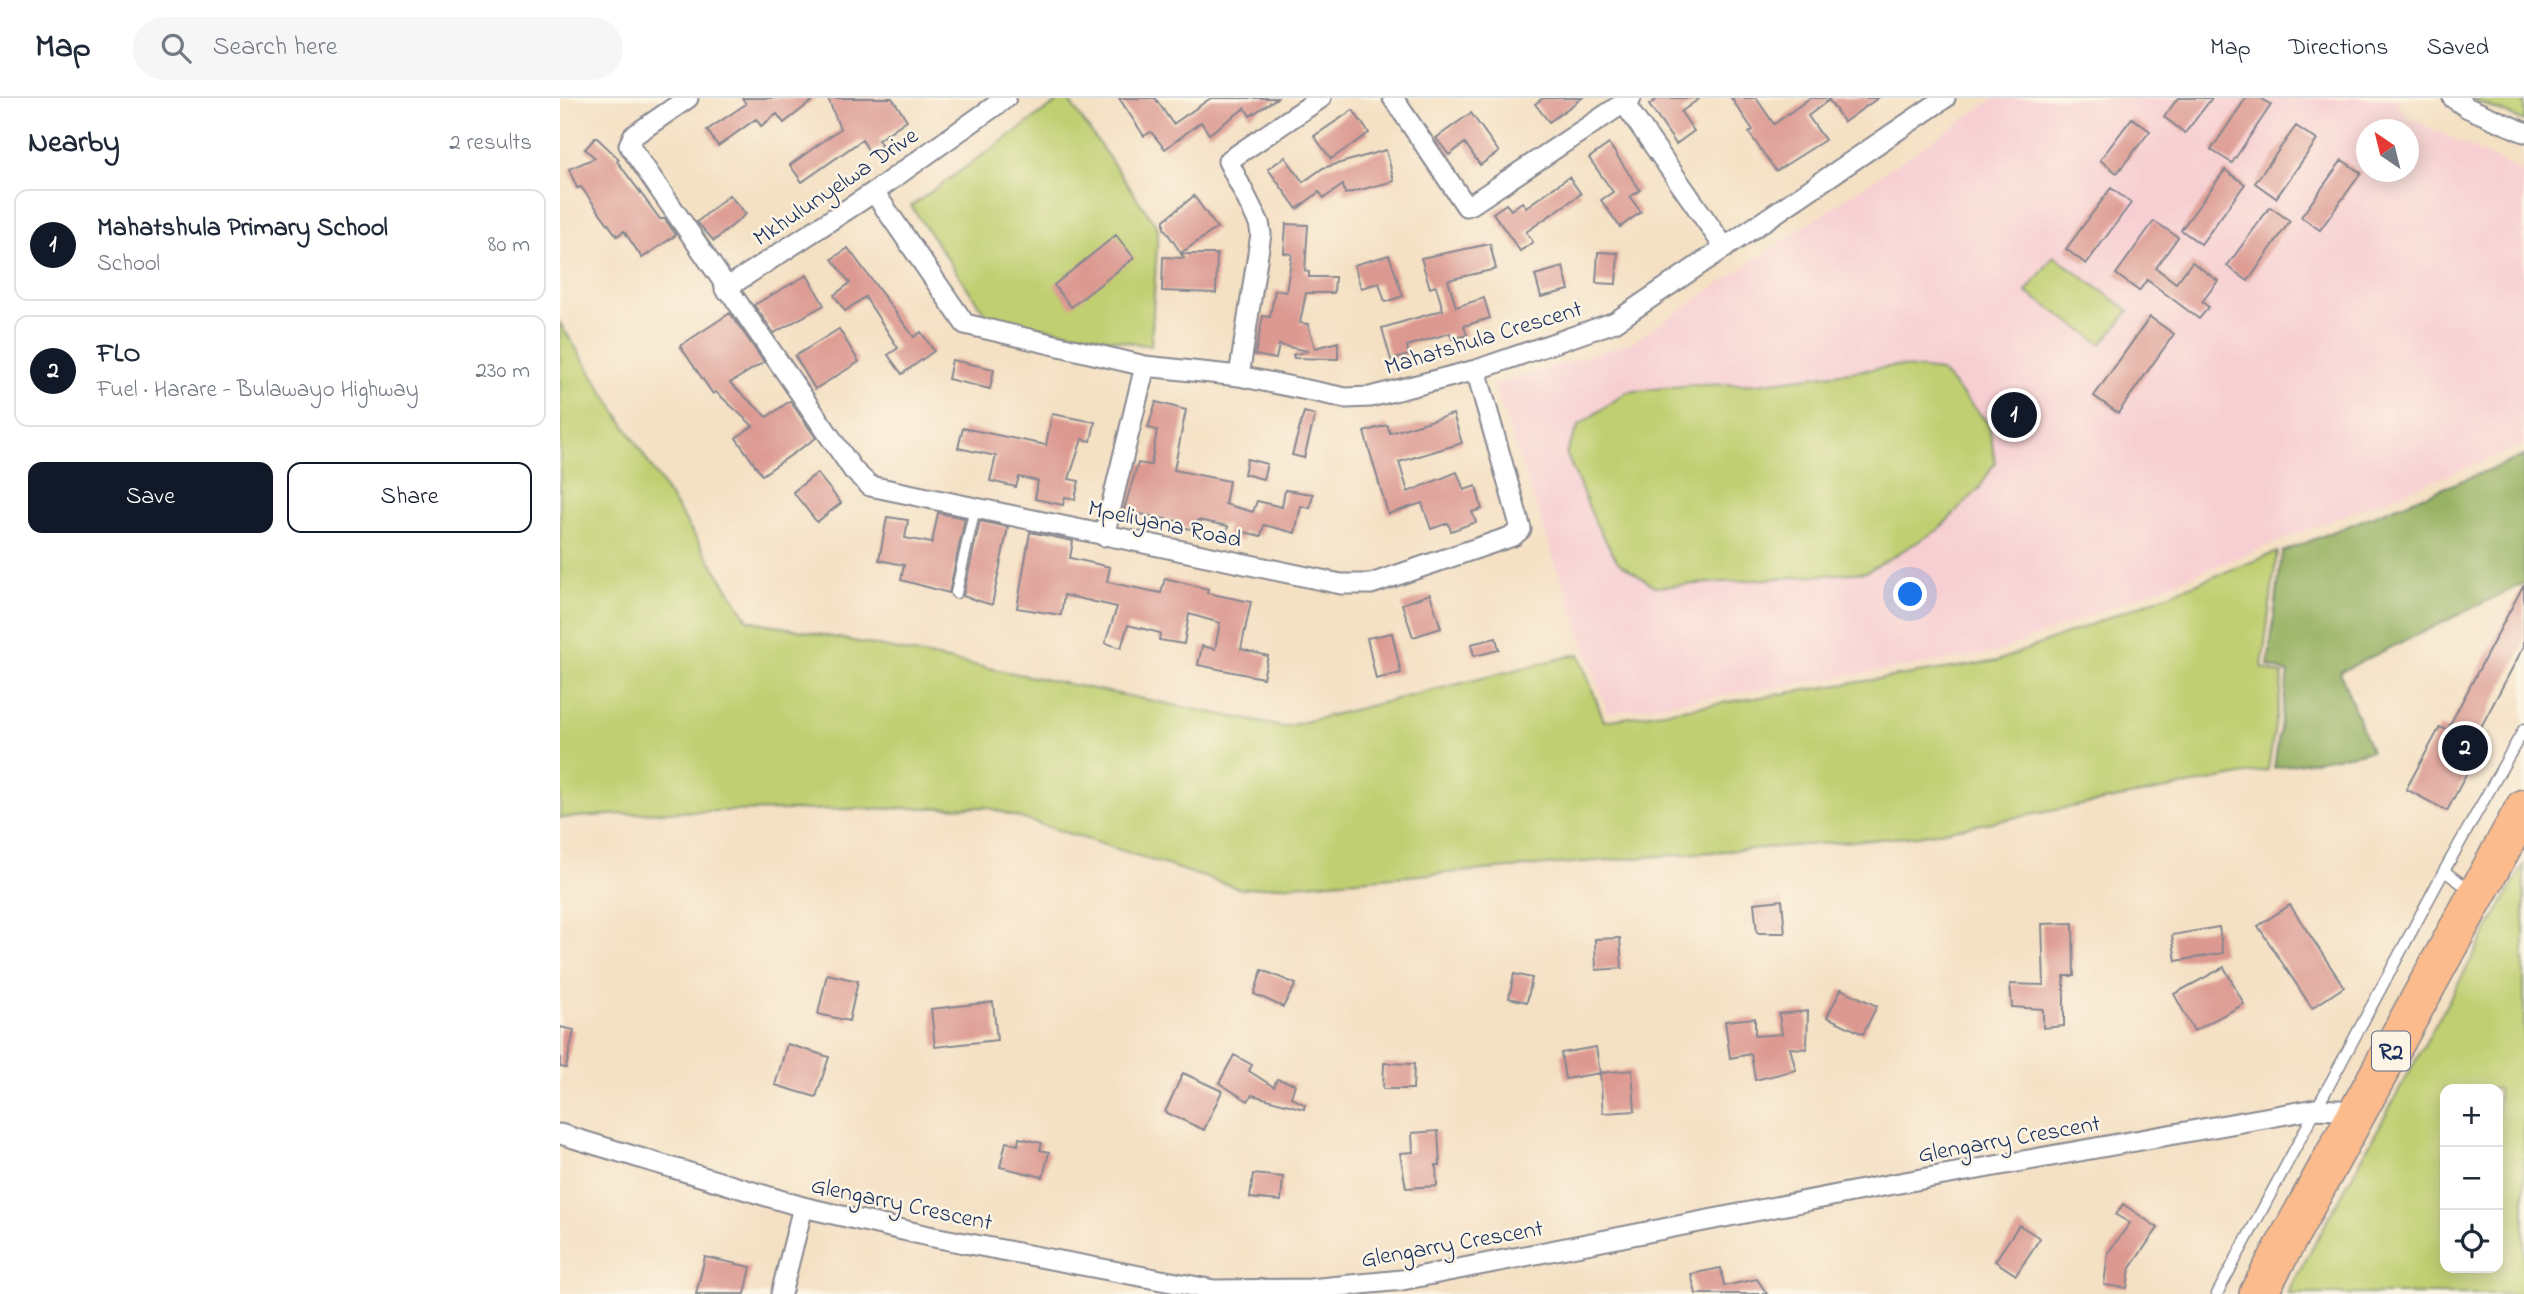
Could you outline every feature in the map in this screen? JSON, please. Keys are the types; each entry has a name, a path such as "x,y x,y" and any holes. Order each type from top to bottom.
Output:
{"highway":[{"name":"R2","path":"2258,1294 2524,808"}],"street":[{"name":"Mpeliyana Road","path":"688,98 633,136 629,145 725,289 861,480 870,486 1354,586 1371,584 1513,537 1521,525 1476,370"},
{"name":"Mkhulunyelwa Drive","path":"725,289 874,192 1006,98"},
{"path":"1239,376 1261,234 1259,223 1228,161 1321,98"},
{"path":"1393,98 1460,202 1466,206 1628,100 1725,248"},
{"name":"Mahatshula Crescent","path":"874,192 965,324 1145,366 1239,376 1359,399 1476,370 1615,322 1945,98"},
{"path":"2453,98 2468,108 2524,132"},
{"path":"1104,536 1145,366"},
{"name":"Glengarry Crescent","path":"560,1134 803,1207 933,1237 1214,1290 1310,1289 1402,1280 1888,1185 2315,1109 2359,1111"},
{"path":"781,1294 803,1207"}],"lane":[{"path":"956,593 975,508"},
{"path":"2217,1294 2444,871 2524,729"},
{"path":"2444,871 2476,894"}],"shaded area":[{"path":"1995,98 2395,98 2411,119 2356,119 2356,182 2419,182 2419,123 2524,173 2524,445 1994,653 1608,713 1494,385 1633,342"}],"green space":[{"path":"1063,98 1067,98 1158,228 1151,346 988,318 911,206"},
{"path":"2472,98 2524,98 2524,121 2476,101"},
{"path":"2054,256 2129,311 2102,344 2026,292"},
{"path":"560,323 748,620 1284,727 1579,654 1604,721 1997,661 2277,552 2262,667 2283,675 2268,770 1918,836 1241,889 986,807 660,812 560,818"},
{"path":"1896,366 1941,371 1989,424 1995,462 1979,489 1938,530 1866,572 1656,587 1618,562 1596,524 1566,453 1579,425 1627,392 1691,385 1756,384"},
{"path":"2524,456 2524,583 2340,672 2371,751 2274,768 2288,673 2268,665 2282,552"},
{"path":"2524,864 2524,1294 2287,1294"}],"building":[{"path":"742,98 816,98 784,123 777,114 761,126 756,119 718,146 707,130 746,104"},
{"path":"828,98 892,98 907,120 878,140 882,145 870,153 862,140 802,182 790,165 840,129"},
{"path":"1119,98 1155,98 1173,124 1211,98 1277,98 1250,116 1245,108 1209,134 1201,122 1165,149 1151,132 1144,136"},
{"path":"1543,98 1582,98 1549,122 1535,104"},
{"path":"1659,98 1700,98 1681,112 1694,131 1676,144 1649,105"},
{"path":"1731,98 1756,98 1774,124 1810,98 1878,98 1844,122 1829,100 1808,116 1825,140 1776,171 1749,133 1753,130"},
{"path":"2178,98 2212,98 2185,133 2164,117"},
{"path":"2246,98 2261,98 2271,105 2232,163 2211,150"},
{"path":"1353,110 1369,133 1331,159 1314,136"},
{"path":"1471,113 1499,152 1480,165 1465,143 1449,155 1436,138"},
{"path":"2132,118 2150,131 2117,173 2100,160"},
{"path":"2296,126 2317,140 2276,198 2255,183"},
{"path":"596,137 619,159 617,161 660,219 665,219 676,235 642,258 624,231 617,236 581,187 577,188 569,169 595,158 585,149"},
{"path":"1609,144 1640,190 1630,197 1641,212 1620,227 1601,200 1613,192 1589,158"},
{"path":"1386,150 1394,181 1345,194 1343,185 1324,198 1319,192 1297,209 1268,169 1285,157 1303,182 1323,168"},
{"path":"2342,160 2356,170 2356,180 2320,230 2301,217"},
{"path":"2225,170 2245,184 2201,244 2181,230"},
{"path":"1569,177 1581,194 1526,232 1533,242 1520,251 1493,213 1506,204 1511,210 1522,202 1526,207"},
{"path":"2111,188 2131,203 2086,264 2066,249"},
{"path":"729,195 746,214 714,241 697,222"},
{"path":"1194,196 1217,228 1181,253 1164,228 1164,220"},
{"path":"2270,207 2290,221 2248,281 2227,266"},
{"path":"2154,221 2178,237 2156,268 2176,283 2192,262 2218,281 2202,302 2209,307 2199,319 2147,280 2139,291 2116,274"},
{"path":"1286,224 1308,225 1305,271 1309,272 1309,277 1335,277 1334,293 1306,293 1300,323 1308,324 1315,348 1338,342 1338,359 1294,358 1293,355 1308,351 1279,345 1276,359 1255,355 1263,316 1270,317 1275,290 1286,292 1292,254 1284,253"},
{"path":"1116,235 1134,258 1071,307 1054,285"},
{"path":"1490,244 1496,269 1448,280 1456,307 1484,298 1490,318 1464,326 1467,335 1452,339 1450,333 1407,346 1409,355 1391,360 1382,328 1443,310 1436,286 1430,288 1421,258"},
{"path":"848,248 914,337 921,332 934,351 902,374 888,355 898,348 865,297 845,311 834,295 850,283 832,259"},
{"path":"1598,252 1618,253 1616,284 1596,283"},
{"path":"1181,254 1217,254 1216,293 1162,291 1163,257 1184,258"},
{"path":"1389,255 1403,296 1385,302 1379,283 1361,288 1354,265"},
{"path":"1563,267 1569,290 1541,297 1535,275"},
{"path":"807,275 824,305 774,333 754,305"},
{"path":"730,313 764,362 730,383 767,417 790,401 816,438 762,475 736,438 753,426 716,392 713,394 680,346"},
{"path":"2150,317 2174,334 2118,413 2094,396"},
{"path":"839,329 859,362 815,389 795,356"},
{"path":"952,360 994,369 990,389 948,379"},
{"path":"1156,402 1186,410 1174,470 1229,481 1225,504 1253,512 1257,501 1282,507 1285,490 1313,494 1310,508 1301,506 1295,533 1264,525 1261,536 1244,532 1242,541 1226,537 1228,526 1198,520 1196,530 1181,527 1182,522 1140,514 1139,522 1121,519 1138,463 1151,465 1157,430 1148,428"},
{"path":"1304,412 1315,415 1304,458 1292,455"},
{"path":"1052,414 1095,422 1091,441 1082,439 1069,479 1079,481 1075,499 1065,497 1063,505 1035,499 1038,481 1019,477 1016,487 990,481 996,456 958,448 963,428 1046,445"},
{"path":"1453,414 1462,443 1399,462 1408,492 1457,472 1464,490 1476,486 1482,509 1472,512 1476,522 1451,531 1448,523 1431,529 1422,503 1388,514 1364,432 1387,425 1390,433"},
{"path":"1247,459 1267,464 1263,479 1244,474"},
{"path":"817,473 841,503 817,522 793,492"},
{"path":"938,513 965,518 949,593 901,580 904,565 879,560 887,517 908,520 905,538 932,543"},
{"path":"980,521 1008,527 992,605 963,596"},
{"path":"1030,532 1073,541 1070,558 1110,567 1107,582 1161,593 1165,578 1208,589 1207,593 1251,602 1241,649 1268,656 1263,678 1198,665 1202,646 1215,649 1220,623 1189,614 1184,644 1159,640 1160,633 1128,625 1121,648 1105,643 1117,607 1064,595 1061,615 1017,608"},
{"path":"2524,584 2524,646 2473,742 2481,746 2447,811 2406,789 2440,727 2447,730"},
{"path":"1430,594 1441,628 1413,637 1402,604"},
{"path":"1392,633 1401,673 1376,679 1367,638"},
{"path":"1496,638 1499,650 1474,656 1471,644"},
{"path":"1782,900 1785,933 1757,933 1754,903"},
{"path":"2290,905 2344,987 2312,1008 2258,926"},
{"path":"2073,923 2074,976 2064,976 2064,1026 2043,1028 2043,1009 2012,1007 2010,984 2044,985 2042,924"},
{"path":"2219,927 2223,953 2176,961 2172,935"},
{"path":"1620,938 1622,968 1596,970 1595,939"},
{"path":"2224,967 2244,1004 2194,1031 2174,994"},
{"path":"1262,970 1296,984 1283,1007 1254,994"},
{"path":"827,974 858,981 849,1021 818,1014"},
{"path":"1514,974 1532,978 1527,1002 1509,998"},
{"path":"1841,989 1877,1006 1863,1034 1827,1017"},
{"path":"993,1002 997,1040 935,1047 931,1009"},
{"path":"1808,1011 1807,1049 1790,1048 1796,1070 1755,1080 1751,1054 1730,1058 1725,1021 1755,1018 1755,1036 1782,1034 1779,1014"},
{"path":"560,1027 574,1030 566,1068 560,1067"},
{"path":"787,1044 829,1057 816,1097 775,1085"},
{"path":"1596,1047 1600,1073 1565,1079 1561,1053"},
{"path":"1234,1055 1252,1065 1249,1071 1274,1087 1277,1079 1295,1084 1291,1097 1305,1105 1304,1109 1252,1095 1248,1101 1219,1083"},
{"path":"1384,1063 1414,1064 1413,1089 1383,1089"},
{"path":"1632,1070 1635,1111 1603,1113 1600,1073"},
{"path":"1183,1073 1222,1091 1204,1130 1165,1112"},
{"path":"1438,1131 1440,1165 1436,1165 1437,1186 1406,1188 1400,1153 1413,1152 1412,1133"},
{"path":"1019,1138 1042,1143 1040,1150 1049,1152 1043,1177 1000,1167 1006,1142 1018,1145"},
{"path":"1253,1174 1283,1177 1281,1201 1250,1198"},
{"path":"2123,1204 2158,1228 2130,1268 2127,1288 2104,1285 2108,1253 2130,1223 2116,1215"},
{"path":"2019,1225 2040,1238 2016,1275 1995,1261"},
{"path":"705,1257 751,1267 745,1294 696,1294"},
{"path":"1721,1268 1724,1286 1757,1279 1767,1294 1696,1294 1691,1274"}],"place":[{"name":"Mahatshula Primary School","path":"2014,415"},
{"name":"FLO","path":"2465,748"}]}
